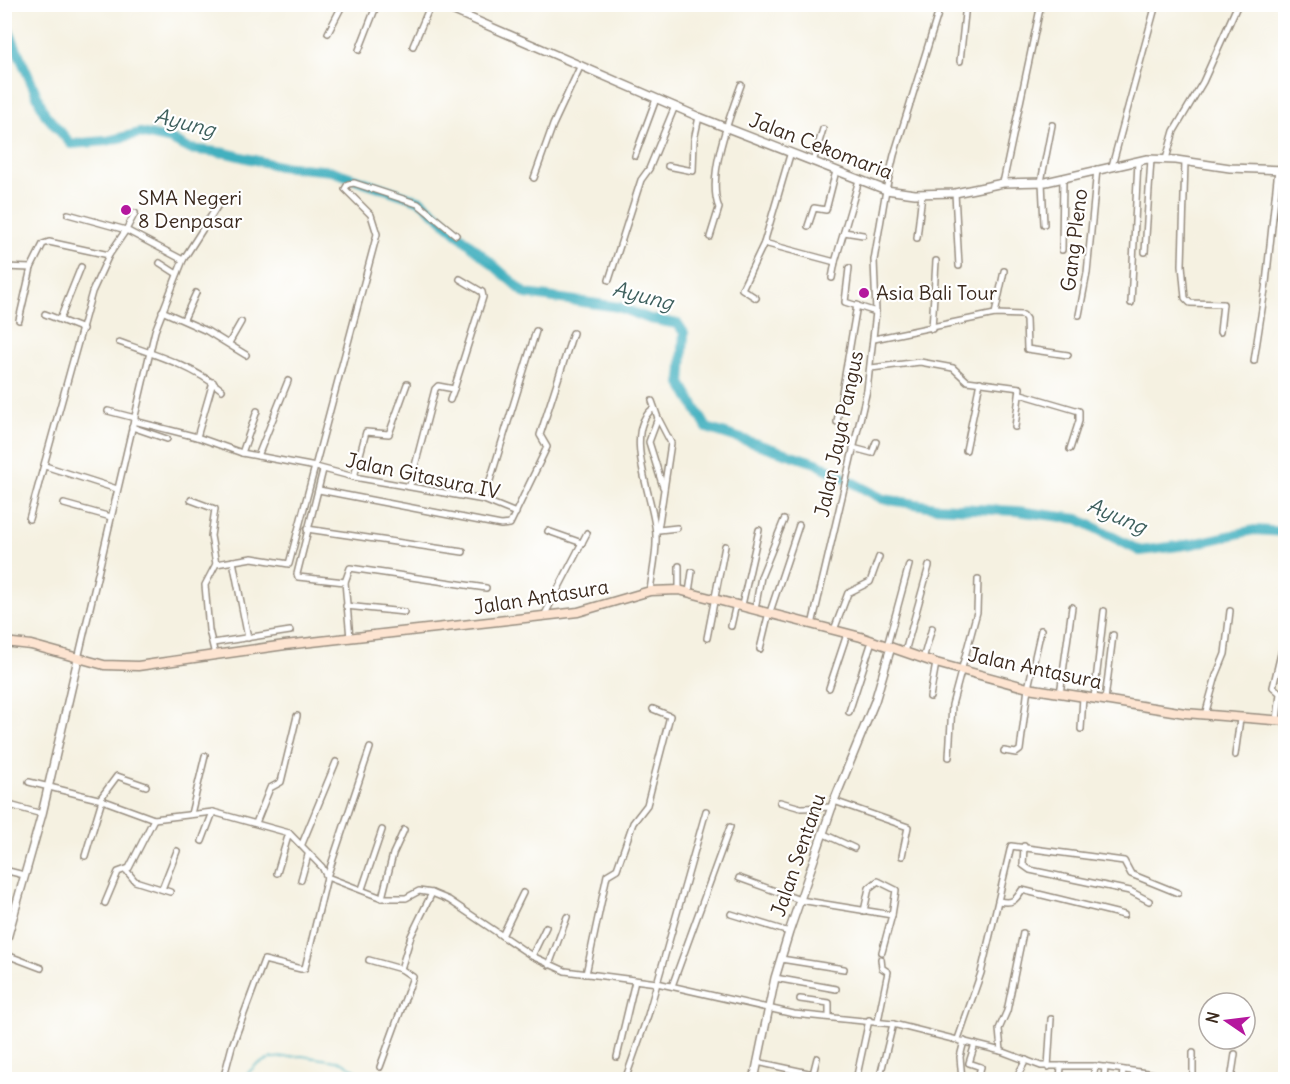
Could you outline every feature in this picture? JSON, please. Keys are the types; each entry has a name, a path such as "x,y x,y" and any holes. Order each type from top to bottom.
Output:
{"main road":[{"name":"Jalan Antasura","path":"4,642 31,645 78,659 126,667 589,610 650,591 679,590 770,612 889,646 936,663 1028,688 1205,715 1281,721"}],"street":[{"path":"328,33 343,4"},
{"path":"358,50 377,4"},
{"path":"413,46 431,4"},
{"name":"Jalan Cekomaria","path":"438,4 790,155 886,190 922,194 955,193 1003,183 1041,182 1151,159 1185,161 1230,168 1282,170"},
{"name":"Jalan Jaya Pangus","path":"812,625 871,368 876,312 874,260 886,190 894,155 941,4"},
{"path":"960,61 966,4"},
{"path":"1003,183 1041,4"},
{"path":"1112,166 1156,4"},
{"path":"1167,159 1174,131 1203,82 1238,4"},
{"path":"534,178 553,125 581,65"},
{"path":"710,237 719,210 715,193 727,127 741,85"},
{"path":"635,156 656,99"},
{"path":"609,280 641,180 650,169 675,106"},
{"path":"668,166 693,171 694,140 699,117"},
{"path":"1044,224 1041,182 1052,124"},
{"path":"813,162 823,129"},
{"path":"756,298 742,289 764,243 790,155"},
{"path":"1145,252 1151,159"},
{"path":"1131,303 1138,160"},
{"path":"1185,161 1182,264 1185,298 1190,303 1222,304 1220,332"},
{"name":"Gang Pleno","path":"1079,315 1087,273 1097,169"},
{"path":"1254,361 1282,170"},
{"path":"808,226 814,208 826,210 836,171"},
{"path":"1062,250 1063,178"},
{"path":"832,278 859,180"},
{"path":"216,564 252,558 289,564 377,234 371,215 346,192 348,184 354,183 418,204 456,235"},
{"path":"955,193 959,266"},
{"path":"917,238 922,194"},
{"path":"5,944 42,814 117,489 162,311 183,260 220,202"},
{"path":"29,519 92,292 109,255 135,213"},
{"path":"68,214 126,230 183,260"},
{"path":"844,232 863,235"},
{"path":"19,320 31,268 43,244 49,242 109,255"},
{"path":"764,243 835,262"},
{"path":"932,329 936,261"},
{"path":"160,263 177,274"},
{"path":"4,267 31,268"},
{"path":"60,319 81,267"},
{"path":"849,268 844,301 876,312"},
{"path":"995,314 1004,271"},
{"path":"450,400 483,297 482,292 460,279"},
{"path":"184,319 196,293"},
{"path":"837,422 857,305"},
{"path":"162,311 184,319 229,343 246,355"},
{"path":"45,314 83,329"},
{"path":"874,339 932,329 995,314 1025,316 1027,349 1068,355"},
{"path":"229,343 241,322"},
{"path":"484,500 536,331"},
{"path":"318,490 501,525 510,524 547,447 540,435 573,333"},
{"path":"118,342 151,353 213,382 222,390"},
{"path":"871,368 920,362 953,368 966,380 1020,387 1021,394 1015,427"},
{"path":"258,456 288,381"},
{"path":"197,437 213,382"},
{"path":"966,450 980,382"},
{"path":"354,477 366,432 389,434 407,384"},
{"path":"410,485 436,387 454,389"},
{"path":"1021,394 1079,411 1079,421 1070,449"},
{"path":"650,591 671,442 653,405 644,417 638,446 655,516 656,538"},
{"path":"108,411 167,439"},
{"path":"242,453 257,411"},
{"path":"658,417 649,442 664,489"},
{"name":"Jalan Gitasura IV","path":"134,422 197,437 242,453 316,466 323,470 354,477 410,485 484,500 516,513"},
{"path":"853,448 872,453 876,442"},
{"path":"45,466 117,489"},
{"path":"323,470 297,572 298,577 345,582"},
{"path":"191,500 215,509 211,536 216,564 205,585 209,630 215,655"},
{"path":"64,504 111,517"},
{"path":"755,609 761,577 784,520"},
{"path":"760,649 799,525"},
{"path":"658,530 677,528"},
{"path":"307,529 463,552"},
{"path":"732,626 759,530"},
{"path":"548,531 582,543"},
{"path":"544,616 587,533"},
{"path":"707,638 725,546"},
{"path":"834,630 848,593 870,582 879,557"},
{"path":"234,561 248,638"},
{"path":"889,646 909,565"},
{"path":"679,590 680,566"},
{"path":"905,652 929,566"},
{"path":"350,638 345,582 350,568 486,588"},
{"path":"689,591 692,572"},
{"path":"949,757 952,705 977,612 978,579"},
{"path":"346,606 404,612"},
{"path":"1060,694 1072,607"},
{"path":"1094,698 1104,611"},
{"path":"1205,715 1225,654 1230,611"},
{"path":"923,659 932,628"},
{"path":"1004,751 1016,753 1020,750 1028,688 1041,630"},
{"path":"213,643 290,631"},
{"path":"829,688 847,634"},
{"path":"1105,700 1113,635"},
{"path":"1281,721 1280,693 1273,687 1285,637"},
{"path":"849,712 872,641"},
{"name":"Jalan Sentanu","path":"754,1080 775,978 789,932 833,804 875,701 889,646"},
{"path":"930,697 936,663"},
{"path":"1081,729 1083,697"},
{"path":"586,974 607,875 617,869 633,823 649,802 670,716 653,709"},
{"path":"256,823 271,786 281,782 297,716"},
{"path":"1235,755 1240,719"},
{"path":"223,1080 232,1046 264,960 305,968 327,877 370,747"},
{"path":"191,814 205,756"},
{"path":"302,844 336,762"},
{"path":"85,856 101,799 117,776 146,786"},
{"path":"28,782 101,799 154,819 213,812 289,833 322,867 327,877 382,898 406,898 419,891 432,893 449,900 532,956 565,971 657,983 769,1008 878,1021 961,1040 1047,1067 1095,1066 1199,1080"},
{"path":"780,802 806,809 833,804 908,827 902,856"},
{"path":"13,806 42,814"},
{"path":"625,1080 657,983 706,811"},
{"path":"202,841 213,812"},
{"path":"105,903 118,872 126,870 154,819"},
{"path":"672,986 730,827"},
{"path":"362,889 382,830"},
{"path":"382,898 393,854 404,830"},
{"path":"277,873 289,833"},
{"path":"824,834 854,848"},
{"path":"962,1080 961,1040 999,901 1009,848 1014,845 1024,846 1124,861 1131,874 1178,893"},
{"path":"1024,846 1023,865 1030,870 1130,891 1149,901"},
{"path":"162,890 177,850"},
{"path":"301,880 308,855"},
{"path":"4,870 24,875"},
{"path":"126,870 135,881 170,892"},
{"path":"739,878 800,900 892,915"},
{"path":"864,910 869,888 874,881 896,890 882,952"},
{"path":"999,901 1009,903 1016,900 1022,890 1124,915"},
{"path":"401,969 411,936 432,893"},
{"path":"502,936 523,893"},
{"path":"4,912 15,914"},
{"path":"731,915 789,932"},
{"path":"549,965 567,917"},
{"path":"532,956 546,927"},
{"path":"1001,1051 999,1029 1007,1011 1023,933"},
{"path":"4,954 40,968"},
{"path":"781,959 844,969"},
{"path":"878,1021 888,972 882,968 881,959"},
{"path":"369,960 401,969 413,977 380,1067"},
{"path":"775,978 836,988"},
{"path":"617,1057 635,981"},
{"path":"800,999 830,1004 830,1017"},
{"path":"1047,1067 1051,1019"},
{"path":"856,1080 869,1020"},
{"path":"879,1080 893,1024"},
{"path":"975,1044 969,1064 981,1067 977,1080"},
{"path":"1193,1053 1193,1079"},
{"path":"1231,1080 1235,1054"},
{"path":"758,1062 814,1077 817,1058"},
{"path":"1015,1080 1026,1060"},
{"path":"1060,1080 1061,1066"},
{"path":"1093,1080 1095,1066"},
{"path":"1104,1080 1105,1067"},
{"path":"1122,1080 1123,1070"},
{"path":"1137,1080 1138,1072"},
{"path":"719,1079 729,1080"},
{"path":"1281,1080 1286,1079"}],"waterway":[{"name":"Ayung","path":"4,20 45,114 71,144 107,141 140,133 172,140 189,149 226,153 279,166 332,171 421,201 526,294 619,307 650,319 678,324 684,333 681,383 707,428 816,463 883,499 935,507 1017,511 1078,519 1140,551 1193,544 1254,530 1286,532"},
{"path":"241,1080 256,1065 272,1058 302,1056 343,1062 370,1080"}],"place":[{"name":"SMA Negeri 8 Denpasar","path":"126,210"},
{"name":"Asia Bali Tour","path":"864,293"}]}
